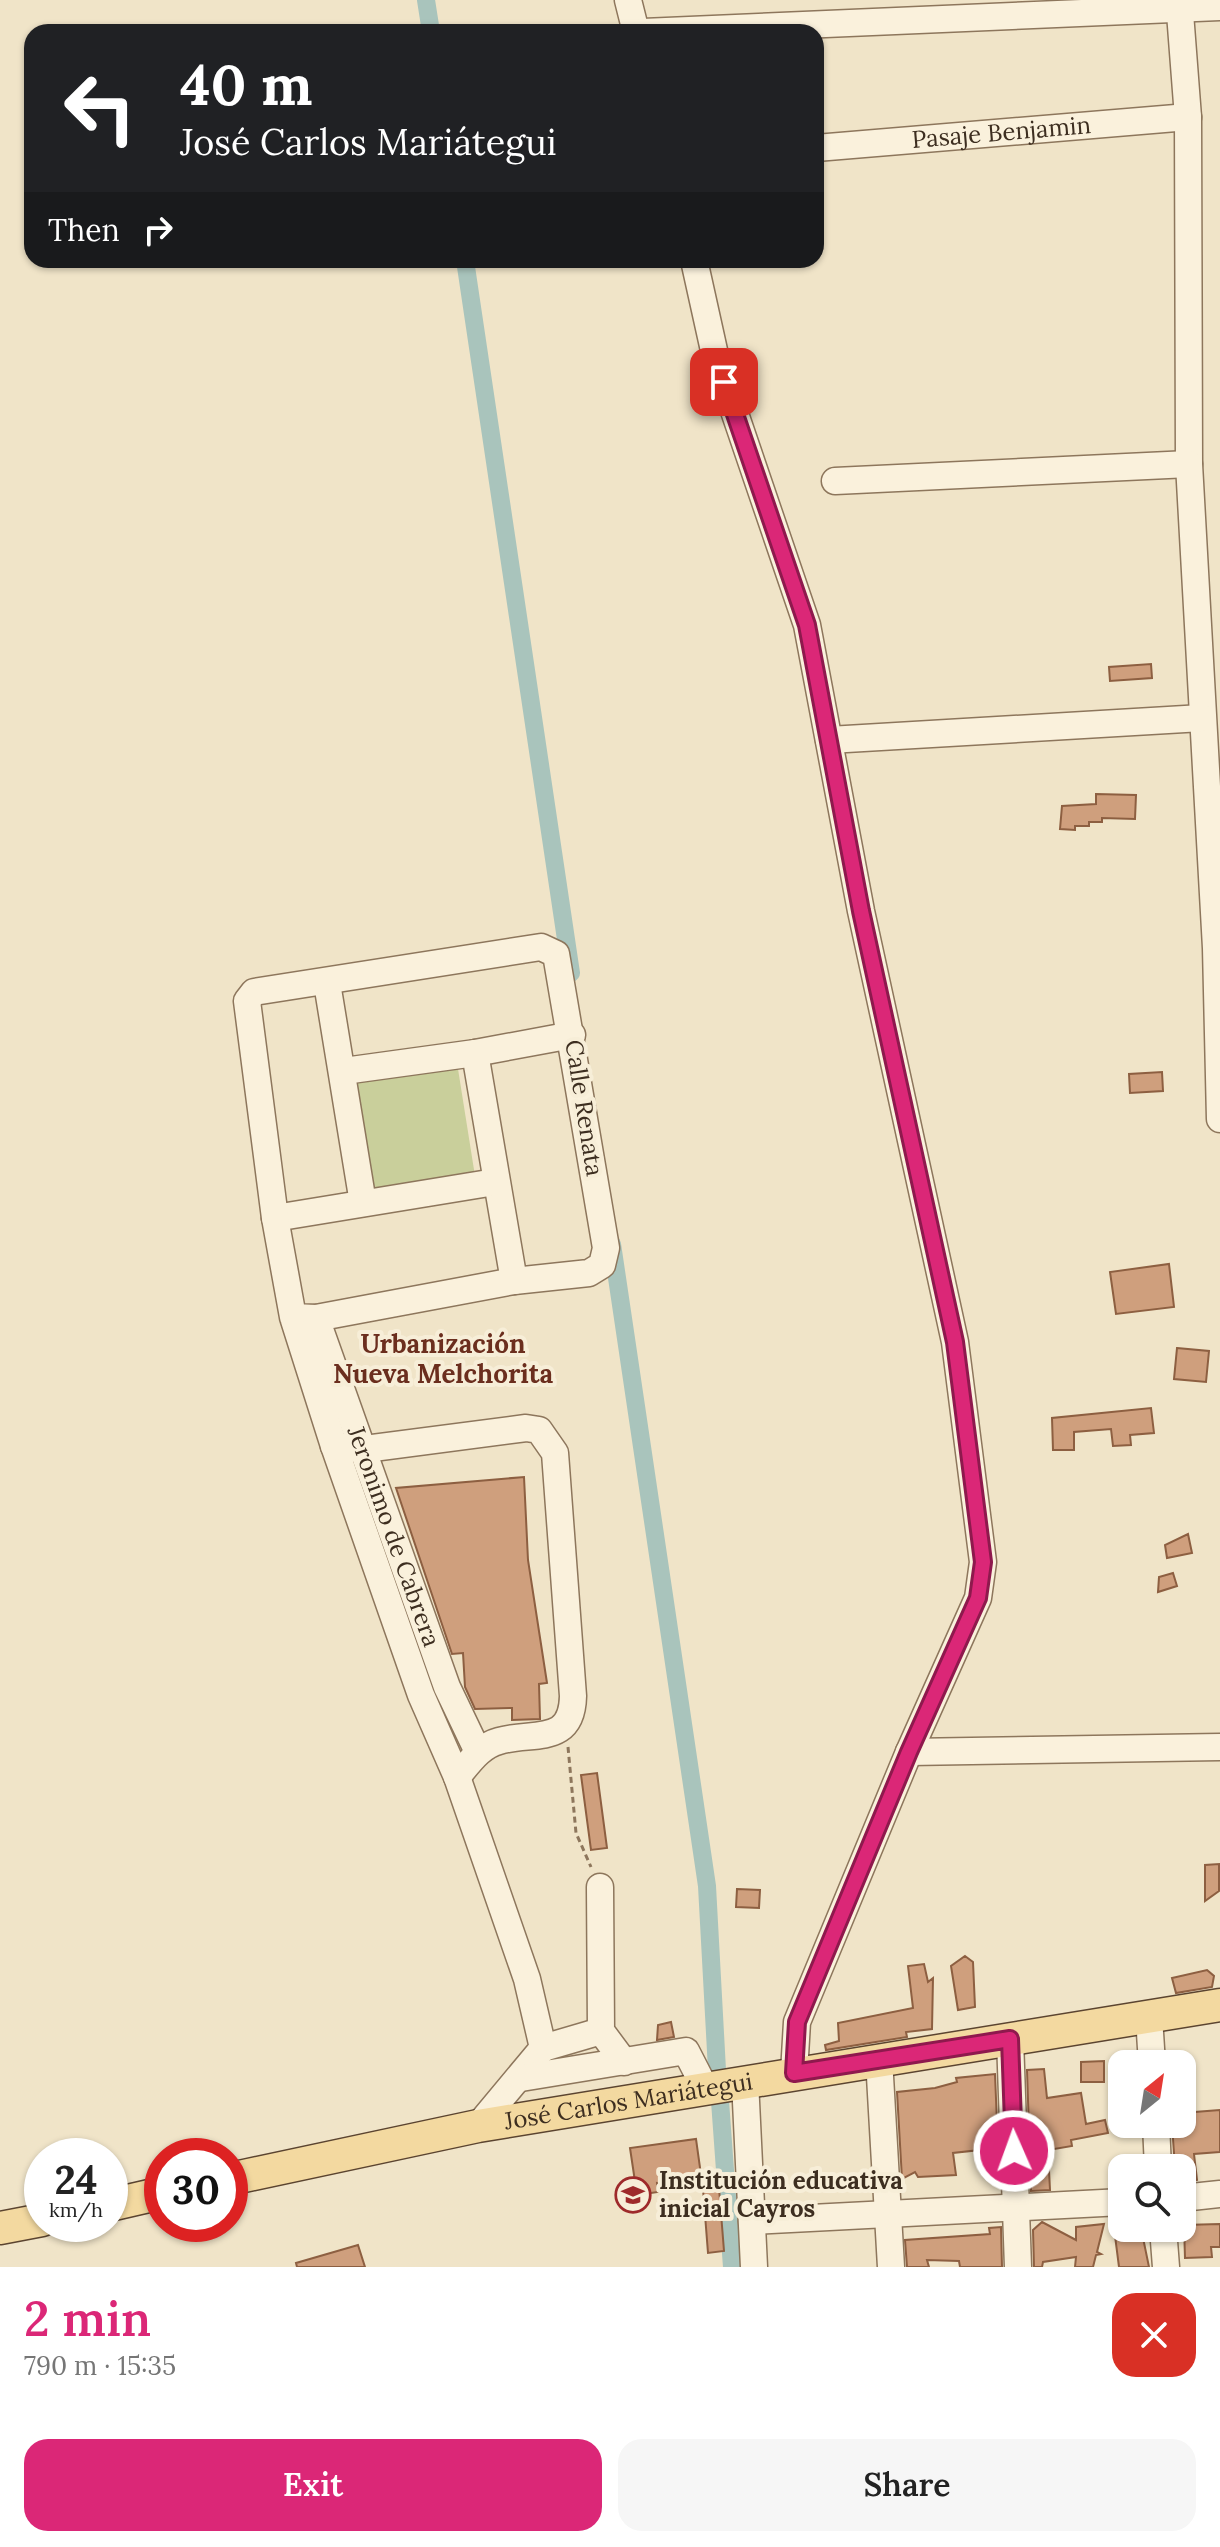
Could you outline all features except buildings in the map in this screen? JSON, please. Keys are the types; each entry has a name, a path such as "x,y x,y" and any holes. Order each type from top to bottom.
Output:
{"main road":[{"name":"José Carlos Mariátegui","path":"248,2175 478,2126 1220,2005"},
{"path":"0,2228 24,2223"}],"street":[{"path":"628,0 634,24"},
{"path":"1179,4 1188,117 1189,464 1218,947 1220,1119"},
{"path":"796,24 1179,4 1220,7"},
{"name":"Pasaje Benjamin","path":"824,147 1188,117"},
{"path":"696,268 715,355 807,625 861,911 955,1342 983,1562 978,1598 909,1752 797,2022 794,2073"},
{"path":"835,481 1189,464"},
{"path":"829,740 1202,718"},
{"name":"Calle Renata","path":"327,983 541,947 556,954 560,963 606,1248 602,1265 589,1273 514,1281"},
{"path":"363,1203 344,1071 327,983 254,992 247,1001 275,1218 305,1317 334,1446 421,1695 457,1777 527,1979 543,2048"},
{"path":"344,1071 475,1053 572,1035"},
{"path":"305,1317 514,1281 475,1053"},
{"path":"275,1218 495,1182"},
{"name":"Jeronimo de Cabrera","path":"305,1317 365,1449 447,1687 478,1752"},
{"path":"334,1446 365,1449 526,1428 539,1430 555,1453 573,1696 571,1718 565,1727 538,1737 497,1741 478,1752 457,1777"},
{"path":"909,1752 1220,1747"},
{"path":"600,1887 601,2031 624,2062"},
{"path":"1149,2017 1151,2050"},
{"path":"478,2126 543,2048 601,2031"},
{"path":"1010,2039 1018,2267"},
{"path":"521,2078 686,2051 705,2088"},
{"path":"879,2059 891,2267"},
{"path":"745,2081 754,2267"},
{"path":"1196,2197 1220,2194"},
{"path":"752,2221 1108,2203"},
{"path":"1164,2242 1166,2267"}],"path":[{"path":"571,1767 576,1833 600,1887"}],"green space":[{"path":"449,1063 458,1069 475,1176 359,1200 341,1082"}],"waterway":[{"path":"426,0 430,24"},
{"path":"466,268 571,973"},
{"path":"612,1244 707,1886 717,2070"},
{"path":"720,2101 732,2267"}],"place":[{"name":"Institución educativa inicial Cayros","path":"633,2195"}],"district":[{"name":"Urbanización Nueva Melchorita","path":"443,1359"}],"route":[{"path":"724,382 773,516 807,625 861,911 955,1342 983,1562 978,1598 909,1752 797,2022 794,2073 1010,2039 1014,2151"}]}
